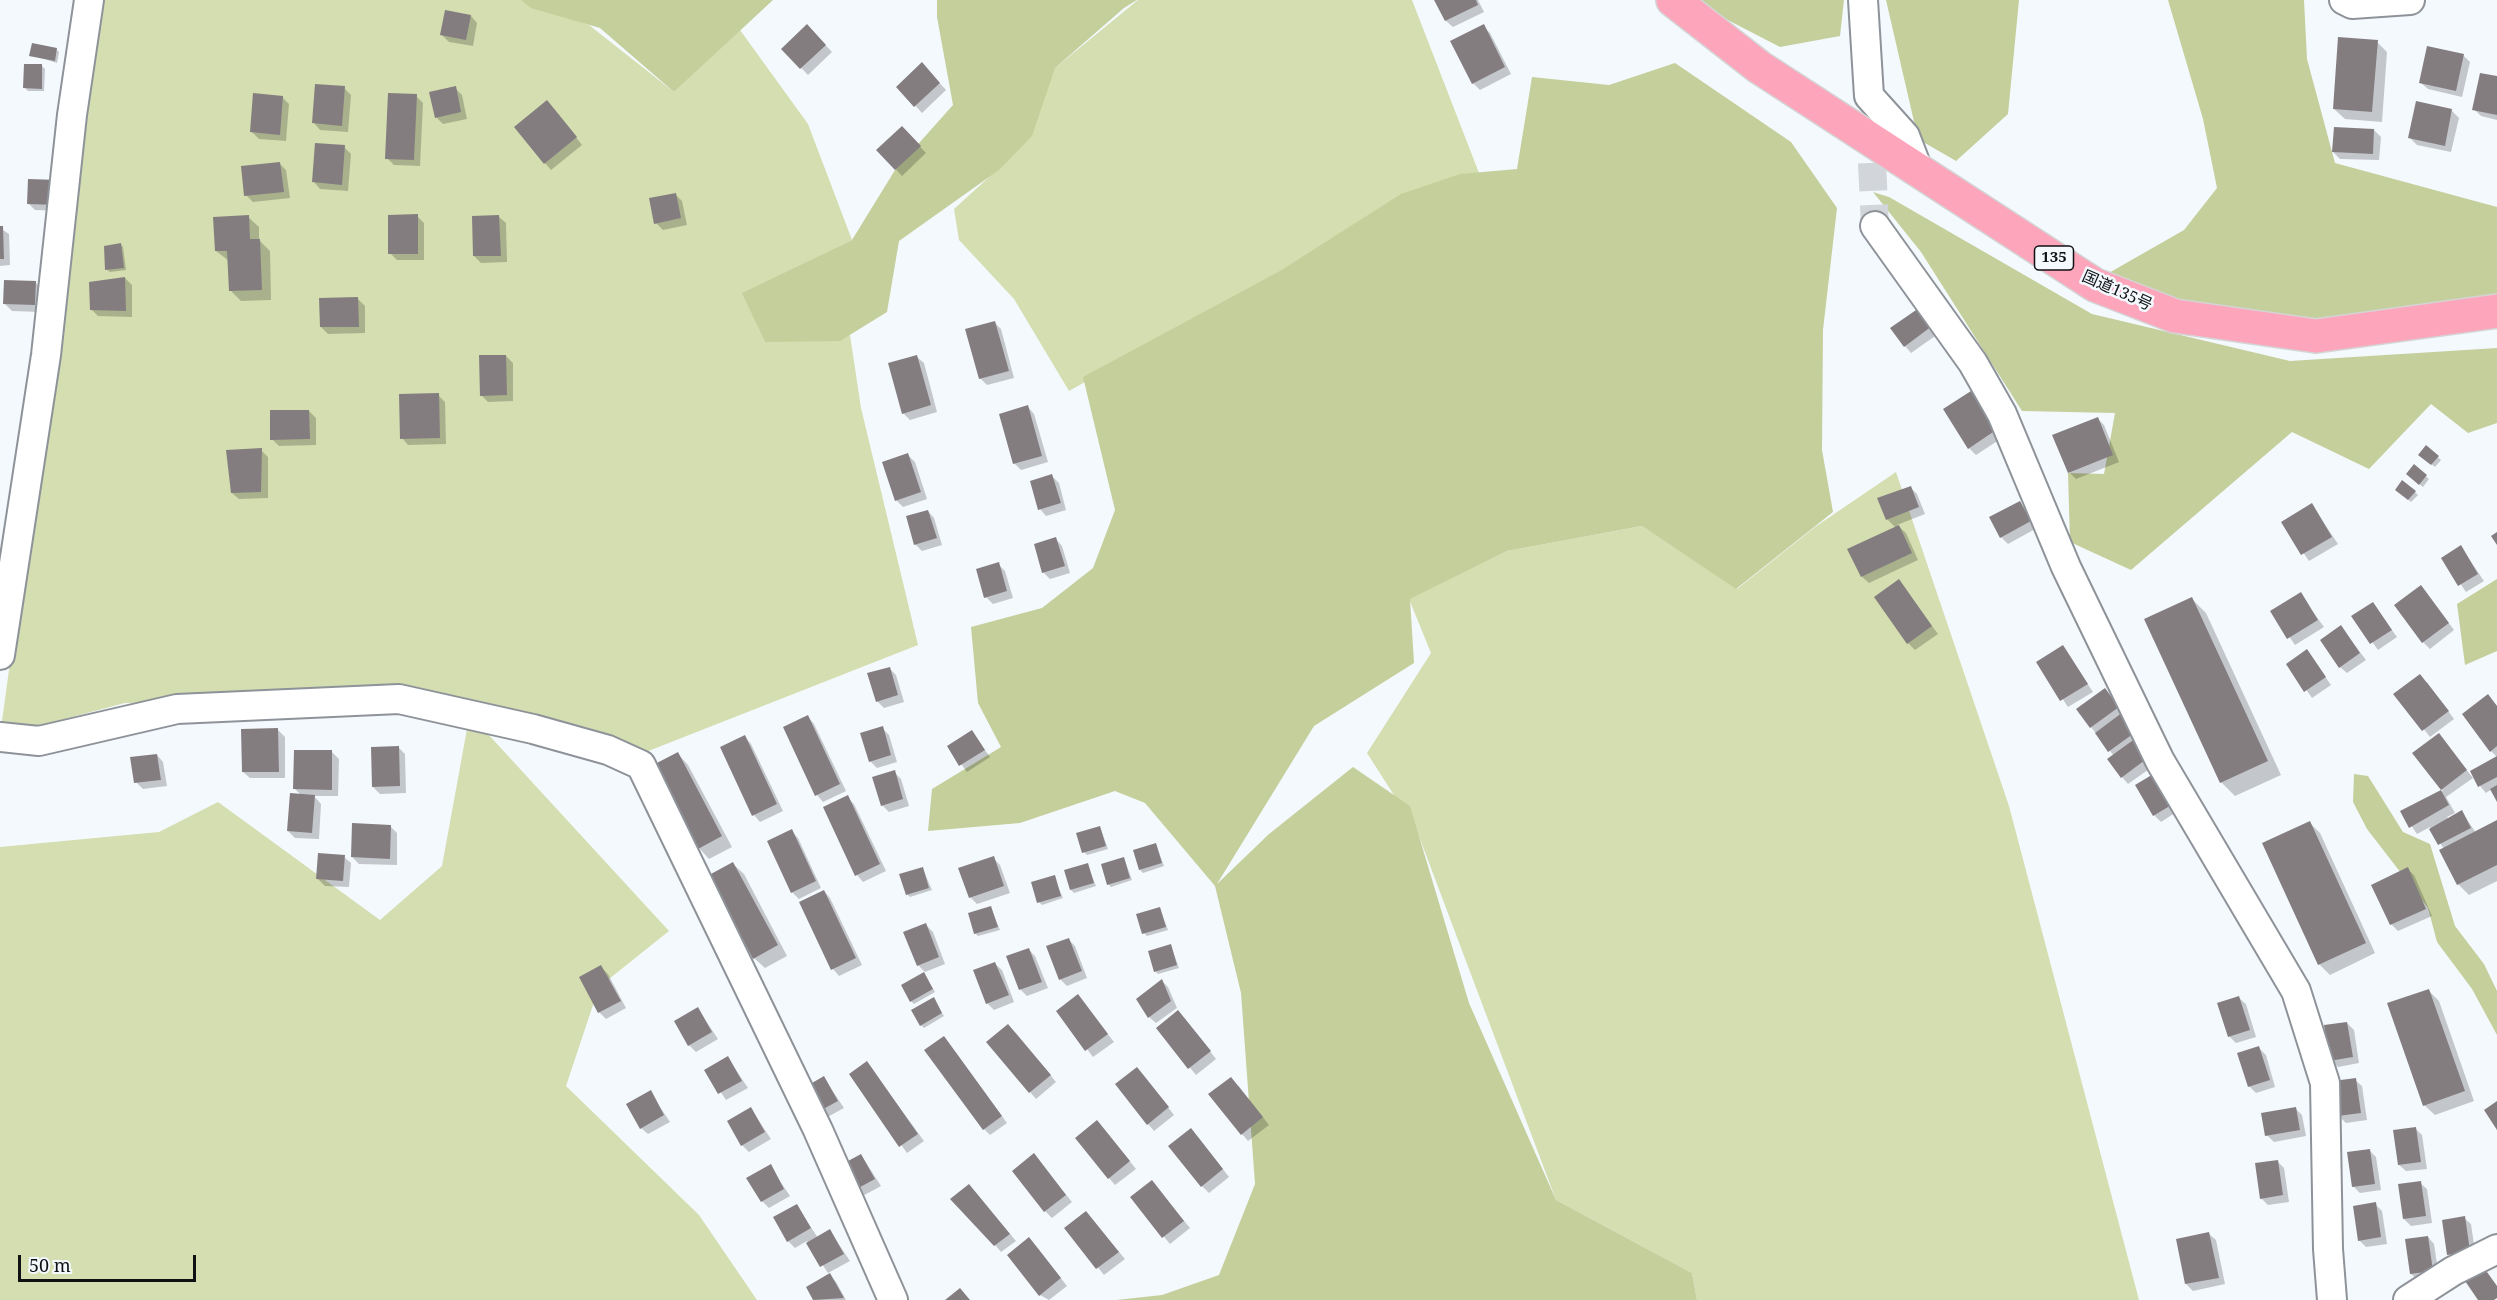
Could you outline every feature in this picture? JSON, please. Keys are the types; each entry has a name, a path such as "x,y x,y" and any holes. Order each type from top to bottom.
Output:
{"highway":[{"name":"国道135号","path":"1673,0 1759,67 2095,285 2175,316 2316,336 2497,311"}],"street":[{"path":"0,655 46,355 72,115 89,0"},
{"path":"1863,0 1869,96 1905,136 1918,170"},
{"path":"2344,0 2352,4 2410,0"},
{"path":"1875,226 1973,363 2002,414 2066,567 2160,761 2296,991 2325,1083 2328,1249 2332,1300"},
{"path":"0,737 39,741 177,709 399,699 533,729 608,750 641,765 823,1140 892,1300"},
{"path":"2408,1300 2453,1271 2497,1249"}],"green space":[{"path":"100,0 524,0 589,25 674,92 740,30 808,124 852,240 743,293 765,342 850,335 861,408 918,645 628,759 475,720 669,931 599,987 566,1086 699,1215 757,1300 0,1300 0,847 159,832 218,802 380,920 442,866 469,718 399,699 125,703 0,736"},
{"path":"521,0 773,0 674,92 600,28 531,8"},
{"path":"937,0 1137,0 1124,8 1055,68 1032,136 999,170 899,241 887,312 840,341 765,342 742,293 852,240 895,170 953,105 937,17"},
{"path":"1138,0 1412,0 1479,173 1401,204 1069,391 1014,299 959,240 954,209 1009,159 1055,68"},
{"path":"1689,0 1844,0 1840,36 1780,47"},
{"path":"1886,0 2019,0 2008,114 1956,161 1918,139"},
{"path":"2168,0 2304,0 2307,59 2335,163 2497,207 2497,309 2346,331 2130,299 2107,274 2184,230 2217,188 2203,119"},
{"path":"1675,63 1791,142 1837,208 1823,330 1822,450 1833,512 1736,589 1642,526 1507,551 1410,599 1414,663 1314,726 1217,884 1269,834 1353,767 1410,806 1469,1003 1556,1200 1692,1273 1697,1300 1116,1300 1162,1295 1219,1275 1255,1184 1241,993 1215,886 1145,803 1115,791 1020,823 928,831 932,789 1001,747 978,703 971,627 1042,608 1093,568 1115,510 1083,377 1280,271 1401,194 1460,174 1517,169 1532,77 1609,85"},
{"path":"1873,192 1889,197 2092,314 2290,361 2497,348 2497,423 2468,433 2431,404 2369,469 2292,432 2131,570 2070,542 2068,473 2104,474 2115,413 2022,411 1921,252"},
{"path":"1896,472 2009,806 2139,1300 1697,1300 1692,1273 1556,1200 1417,831 1367,753 1431,653 1409,599 1507,551 1642,526 1737,589 1815,527"},
{"path":"2497,579 2497,651 2465,665 2457,604"},
{"path":"2354,774 2368,776 2403,832 2430,844 2455,926 2484,964 2497,991 2497,1035 2472,989 2437,942 2428,908 2367,829 2353,802"}],"building":[{"path":"1434,0 1476,0 1478,5 1445,21"},
{"path":"445,10 471,15 466,40 440,35"},
{"path":"807,24 826,45 800,69 781,49"},
{"path":"1484,24 1505,67 1472,84 1450,41"},
{"path":"2338,37 2378,40 2372,112 2333,109"},
{"path":"32,43 57,48 55,61 29,56"},
{"path":"2427,46 2464,54 2456,91 2419,83"},
{"path":"922,62 940,83 914,107 896,87"},
{"path":"24,64 42,64 42,89 23,88"},
{"path":"2480,73 2497,76 2497,115 2472,110"},
{"path":"315,84 345,86 342,126 312,123"},
{"path":"456,86 461,112 435,118 429,92"},
{"path":"253,93 283,96 280,135 250,132"},
{"path":"388,93 417,94 414,160 385,159"},
{"path":"547,100 577,137 544,164 514,127"},
{"path":"2416,101 2452,109 2445,146 2408,138"},
{"path":"902,126 921,146 895,170 876,150"},
{"path":"2334,127 2374,129 2373,154 2332,152"},
{"path":"315,143 345,145 342,185 312,182"},
{"path":"280,162 284,192 244,196 241,166"},
{"path":"28,179 59,180 58,205 27,204"},
{"path":"676,193 681,218 654,224 649,198"},
{"path":"418,214 418,254 388,254 388,215"},
{"path":"249,215 250,239 260,239 262,290 229,291 227,251 215,251 213,217"},
{"path":"499,215 501,256 473,256 472,216"},
{"path":"0,226 3,226 4,259 0,259"},
{"path":"121,243 124,268 105,270 104,246"},
{"path":"125,277 126,311 90,310 89,282"},
{"path":"4,280 36,281 35,305 3,304"},
{"path":"358,297 359,327 320,327 319,298"},
{"path":"1919,308 1932,326 1904,347 1890,328"},
{"path":"995,321 1009,371 979,379 965,329"},
{"path":"479,355 506,355 507,395 480,396"},
{"path":"917,355 931,405 902,414 888,363"},
{"path":"1971,391 1996,430 1968,449 1943,409"},
{"path":"439,393 440,438 400,439 399,394"},
{"path":"1028,405 1042,456 1013,464 999,414"},
{"path":"270,410 309,410 310,439 270,440"},
{"path":"2098,417 2113,455 2068,473 2052,435"},
{"path":"2426,445 2439,456 2431,465 2418,455"},
{"path":"262,448 261,492 231,493 226,450"},
{"path":"908,453 921,492 895,501 882,462"},
{"path":"2414,464 2427,475 2419,485 2406,474"},
{"path":"1052,474 1061,503 1038,510 1030,481"},
{"path":"2402,480 2416,491 2408,500 2395,490"},
{"path":"1911,486 1919,507 1886,520 1877,498"},
{"path":"2020,501 2031,521 2000,538 1989,517"},
{"path":"2312,503 2332,537 2301,555 2281,522"},
{"path":"928,510 937,538 914,545 906,516"},
{"path":"1899,525 1912,553 1861,577 1847,549"},
{"path":"2497,532 2497,545 2491,536"},
{"path":"1056,537 1065,566 1042,573 1034,544"},
{"path":"2461,545 2478,574 2458,586 2441,558"},
{"path":"999,562 1007,591 984,598 976,569"},
{"path":"1899,579 1932,626 1907,644 1874,597"},
{"path":"2421,585 2449,623 2422,643 2394,605"},
{"path":"2301,592 2318,620 2287,639 2270,611"},
{"path":"2192,597 2268,761 2220,783 2144,619"},
{"path":"2373,602 2392,630 2370,644 2351,616"},
{"path":"2341,625 2360,653 2339,668 2320,640"},
{"path":"2063,645 2088,684 2060,701 2036,662"},
{"path":"2307,649 2326,677 2304,692 2286,664"},
{"path":"890,667 898,695 876,702 867,673"},
{"path":"2420,674 2449,711 2422,731 2393,694"},
{"path":"2105,688 2119,707 2090,728 2076,709"},
{"path":"2488,694 2497,706 2497,746 2490,752 2462,714"},
{"path":"2123,712 2137,731 2108,752 2095,733"},
{"path":"808,715 840,784 815,796 783,727"},
{"path":"883,726 891,755 869,762 860,733"},
{"path":"278,728 279,772 242,772 241,729"},
{"path":"972,730 985,750 959,766 947,746"},
{"path":"2439,733 2467,770 2441,790 2412,753"},
{"path":"745,735 777,804 752,816 720,747"},
{"path":"2136,738 2149,757 2121,778 2107,759"},
{"path":"399,746 400,786 372,787 371,747"},
{"path":"294,750 332,750 332,790 293,789"},
{"path":"678,752 722,836 698,849 653,765"},
{"path":"157,754 161,780 134,783 130,757"},
{"path":"2497,756 2497,777 2478,787 2470,771"},
{"path":"895,770 903,799 881,806 872,777"},
{"path":"2155,773 2173,804 2153,816 2135,785"},
{"path":"2497,785 2497,802 2490,789"},
{"path":"2441,790 2449,805 2409,828 2400,811"},
{"path":"290,793 315,795 312,833 287,831"},
{"path":"848,795 880,864 855,876 823,807"},
{"path":"2462,810 2471,828 2438,845 2429,829"},
{"path":"2497,820 2497,865 2457,885 2439,850"},
{"path":"2310,821 2366,943 2318,965 2262,843"},
{"path":"352,823 391,825 390,859 351,857"},
{"path":"1100,826 1106,846 1082,853 1076,833"},
{"path":"792,829 816,881 791,893 767,841"},
{"path":"1156,843 1162,863 1139,870 1133,850"},
{"path":"318,853 345,855 343,881 316,879"},
{"path":"994,856 1004,886 969,898 958,868"},
{"path":"1124,857 1130,878 1107,885 1101,864"},
{"path":"733,862 778,945 753,959 709,875"},
{"path":"1088,863 1094,883 1070,890 1064,870"},
{"path":"923,867 929,888 906,895 899,874"},
{"path":"2408,867 2426,909 2390,925 2371,885"},
{"path":"1055,875 1061,896 1037,903 1031,882"},
{"path":"824,890 856,958 831,970 799,902"},
{"path":"991,906 998,927 974,934 968,913"},
{"path":"1160,907 1166,927 1142,934 1136,914"},
{"path":"926,923 939,957 917,966 903,932"},
{"path":"1069,938 1082,971 1059,980 1046,946"},
{"path":"1171,944 1177,965 1154,972 1148,951"},
{"path":"1029,948 1042,982 1019,990 1006,956"},
{"path":"995,962 1009,995 986,1004 973,970"},
{"path":"601,965 621,1001 598,1013 579,977"},
{"path":"924,972 933,989 910,1002 901,985"},
{"path":"1162,979 1171,1001 1148,1018 1136,999"},
{"path":"2429,989 2465,1091 2423,1106 2387,1003"},
{"path":"1078,994 1108,1034 1085,1051 1056,1011"},
{"path":"2239,996 2250,1030 2228,1037 2217,1003"},
{"path":"934,997 942,1013 920,1026 911,1010"},
{"path":"698,1007 712,1032 688,1046 674,1021"},
{"path":"1178,1010 1211,1051 1188,1069 1156,1028"},
{"path":"2347,1022 2353,1057 2329,1061 2324,1025"},
{"path":"1008,1024 1051,1075 1029,1093 986,1042"},
{"path":"944,1036 1002,1116 983,1130 924,1050"},
{"path":"2259,1046 2270,1080 2248,1087 2237,1053"},
{"path":"728,1056 742,1081 718,1094 704,1070"},
{"path":"867,1061 918,1134 899,1147 849,1074"},
{"path":"1137,1067 1169,1107 1147,1125 1115,1084"},
{"path":"824,1076 838,1101 814,1114 800,1090"},
{"path":"1231,1077 1263,1117 1241,1135 1208,1094"},
{"path":"2356,1078 2361,1113 2338,1116 2333,1081"},
{"path":"651,1090 664,1115 640,1129 626,1104"},
{"path":"2497,1101 2497,1130 2484,1110"},
{"path":"751,1107 765,1132 741,1146 727,1121"},
{"path":"2296,1107 2300,1130 2265,1136 2261,1113"},
{"path":"1097,1120 1130,1161 1108,1179 1075,1138"},
{"path":"2416,1127 2421,1162 2398,1165 2393,1130"},
{"path":"1191,1128 1223,1169 1201,1187 1168,1146"},
{"path":"2370,1149 2375,1184 2352,1187 2347,1152"},
{"path":"1034,1153 1066,1195 1044,1212 1012,1171"},
{"path":"861,1154 875,1179 851,1192 837,1167"},
{"path":"2278,1160 2283,1195 2260,1199 2255,1163"},
{"path":"771,1164 784,1189 761,1202 746,1178"},
{"path":"1152,1180 1184,1221 1162,1238 1130,1197"},
{"path":"2421,1181 2426,1216 2403,1219 2398,1184"},
{"path":"969,1184 1010,1234 994,1246 950,1199"},
{"path":"2376,1202 2381,1237 2358,1241 2353,1206"},
{"path":"797,1204 811,1228 787,1242 773,1217"},
{"path":"1086,1211 1119,1252 1096,1269 1064,1228"},
{"path":"2465,1216 2470,1251 2447,1255 2442,1220"},
{"path":"830,1229 844,1254 820,1267 806,1243"},
{"path":"2209,1232 2219,1278 2185,1284 2176,1239"},
{"path":"2428,1236 2433,1271 2410,1274 2405,1239"},
{"path":"1029,1237 1061,1278 1039,1296 1007,1255"},
{"path":"2482,1265 2497,1286 2497,1298 2494,1300 2478,1300 2463,1278"},
{"path":"830,1273 844,1298 813,1300 806,1287"},
{"path":"960,1288 970,1300 945,1300"}],"tunnel":[{"path":"1870,121 1875,226"}]}
